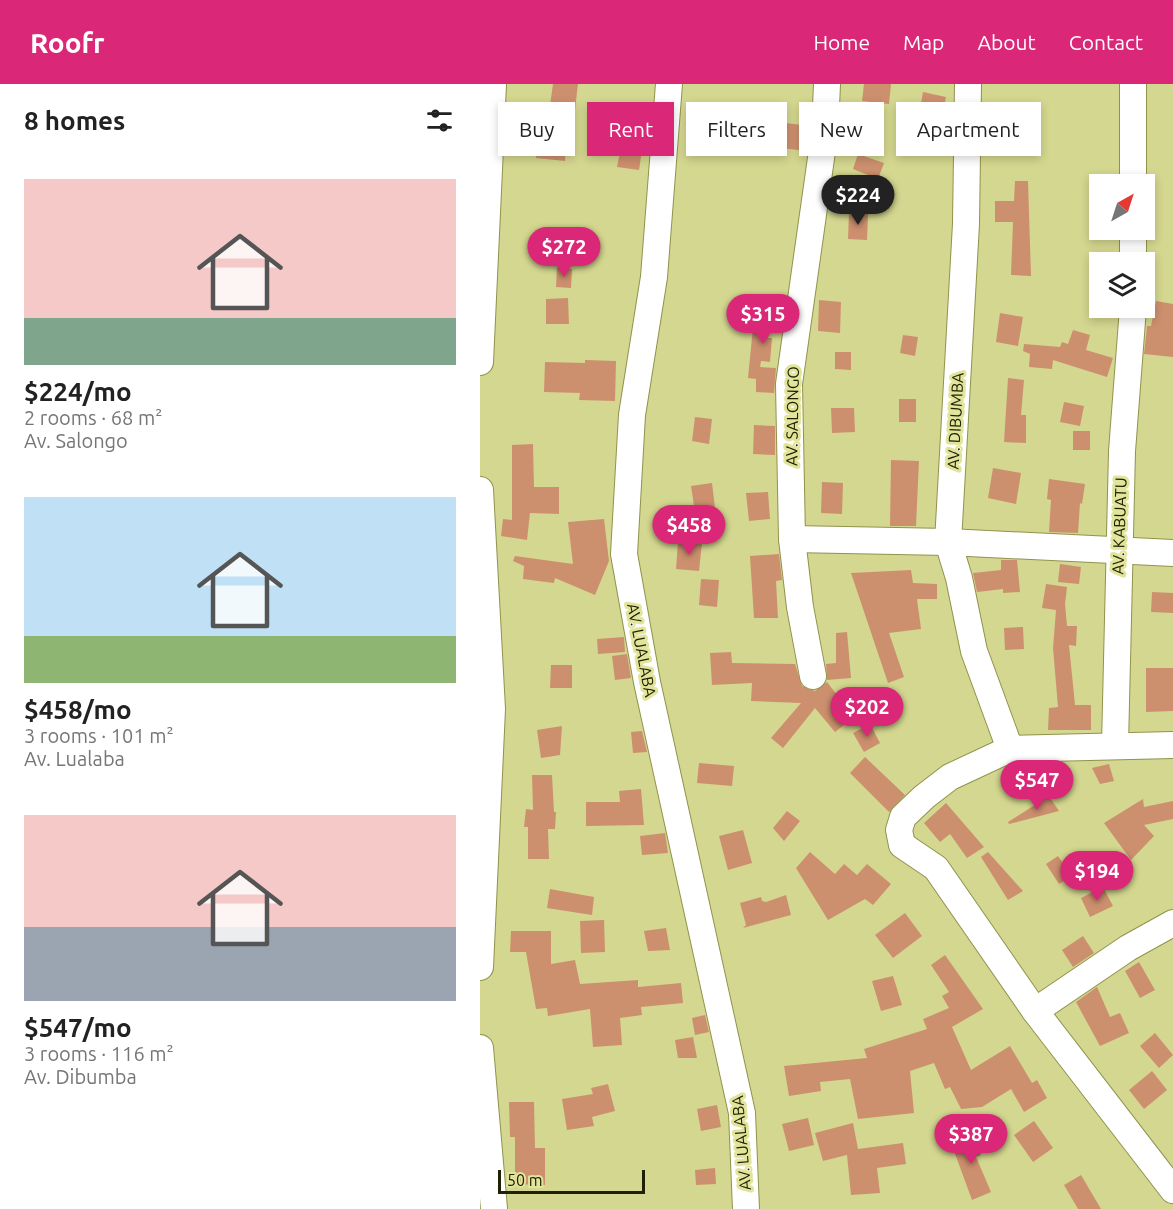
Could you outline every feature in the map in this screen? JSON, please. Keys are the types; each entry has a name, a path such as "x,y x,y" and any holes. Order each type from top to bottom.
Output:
{"street":[{"path":"480,362 494,84"},
{"name":"AV. LUALABA","path":"669,84 654,277 632,415 624,554 647,682 742,1113 747,1209"},
{"name":"AV. SALONGO","path":"813,676 800,607 792,539 789,384 825,130 827,84"},
{"name":"AV. DIBUMBA","path":"968,84 966,224 948,542 959,578 974,651 1010,749"},
{"path":"1133,84 1133,174"},
{"name":"AV. KABUATU","path":"1115,745 1122,451 1132,318"},
{"path":"480,490 492,709 480,967"},
{"path":"792,539 948,542 1173,553"},
{"path":"1173,745 1010,749 951,777 903,817 899,830 902,845 936,868 1035,1011 1173,1190"},
{"path":"1035,1011 1128,948 1173,923"},
{"path":"480,1048 494,1209"}],"building":[{"path":"553,84 578,84 575,110 575,102 550,102"},
{"path":"864,84 891,84 889,104 862,101"},
{"path":"923,92 946,97 945,102 921,102"},
{"path":"787,123 799,125 799,150 787,149"},
{"path":"536,156 565,156 565,161 536,158"},
{"path":"619,156 641,156 639,170 617,167"},
{"path":"857,156 884,163 878,179 853,169"},
{"path":"1015,181 1028,181 1031,276 1011,275 1013,222 995,222 995,201 1014,201"},
{"path":"849,213 868,214 867,240 848,239"},
{"path":"557,268 572,269 571,288 556,287"},
{"path":"758,294 778,300 768,338 772,338 770,362 761,361 760,367 776,368 774,393 756,392 756,379 748,378 754,317 752,316"},
{"path":"568,298 569,324 546,324 546,299"},
{"path":"819,300 841,302 840,333 818,331"},
{"path":"1156,301 1173,304 1173,357 1144,354 1147,326 1151,326 1153,318 1155,318"},
{"path":"1000,313 1023,317 1018,346 996,342"},
{"path":"1073,330 1090,335 1086,350 1113,358 1107,377 1053,360 1052,369 1029,367 1030,354 1023,351 1024,344 1060,347 1062,342 1068,344"},
{"path":"903,335 918,337 915,356 900,353"},
{"path":"835,352 851,352 851,370 835,369"},
{"path":"585,360 616,361 615,401 579,400 580,393 544,392 545,362 585,363"},
{"path":"1008,378 1024,380 1021,415 1026,415 1026,443 1004,442"},
{"path":"899,399 916,399 916,422 899,422"},
{"path":"1064,402 1084,406 1080,426 1060,422"},
{"path":"831,408 854,408 855,432 832,433"},
{"path":"695,417 712,419 709,444 692,441"},
{"path":"754,425 775,426 775,455 753,454"},
{"path":"1073,431 1090,431 1090,450 1073,450"},
{"path":"533,444 534,487 559,487 559,514 530,513 527,540 501,536 503,519 512,520 512,445"},
{"path":"891,460 919,461 916,526 890,526"},
{"path":"993,468 1021,473 1016,504 988,498"},
{"path":"1049,479 1085,484 1082,504 1080,503 1078,533 1049,532 1051,500 1047,499"},
{"path":"822,482 843,483 842,514 821,513"},
{"path":"712,483 716,516 696,519 691,486"},
{"path":"768,492 770,519 749,521 746,493"},
{"path":"604,519 609,561 595,595 555,578 554,583 523,579 524,566 513,561 515,556 573,564 568,522"},
{"path":"678,541 702,543 699,571 676,569"},
{"path":"779,554 782,580 776,581 778,618 754,618 750,556"},
{"path":"1001,560 1017,560 1020,592 1003,593 1003,589 977,592 973,573 1001,570"},
{"path":"1060,564 1081,567 1079,584 1058,582"},
{"path":"911,570 913,583 937,584 937,599 917,599 921,629 889,633 904,677 888,683 851,573"},
{"path":"701,579 719,580 717,607 699,605"},
{"path":"1046,584 1067,587 1065,604 1067,626 1077,626 1076,646 1069,645 1075,705 1091,705 1091,730 1048,730 1049,708 1058,707 1053,648 1056,610 1042,608"},
{"path":"1152,592 1173,593 1173,613 1151,612"},
{"path":"1023,627 1024,649 1005,650 1004,628"},
{"path":"847,632 851,678 827,680 826,664 836,663 836,633"},
{"path":"624,637 625,652 598,654 597,639"},
{"path":"731,652 732,663 795,664 802,686 815,691 827,682 854,717 835,732 815,708 783,748 771,738 801,703 751,701 752,683 712,685 710,653"},
{"path":"627,654 631,678 615,680 612,656"},
{"path":"551,665 572,665 572,688 550,688"},
{"path":"1146,668 1173,668 1173,711 1146,712"},
{"path":"870,724 880,743 864,752 853,733"},
{"path":"562,726 560,755 541,758 537,730"},
{"path":"642,731 647,752 633,753 631,732"},
{"path":"865,757 905,795 889,812 850,773"},
{"path":"699,763 734,766 732,786 697,783"},
{"path":"1109,764 1114,781 1100,784 1092,768"},
{"path":"532,775 552,775 554,812 556,812 555,829 548,829 549,859 528,859 528,827 524,827 526,809 533,810"},
{"path":"641,789 644,825 586,826 586,802 620,802 619,791"},
{"path":"1049,796 1059,811 1009,824 1008,822"},
{"path":"1143,799 1144,807 1173,801 1173,819 1144,825 1154,836 1131,860 1104,823"},
{"path":"946,803 984,847 967,858 950,834 940,842 924,823"},
{"path":"787,811 800,821 784,841 773,828"},
{"path":"743,830 752,863 728,870 719,836"},
{"path":"665,833 668,853 642,855 640,836"},
{"path":"810,852 835,874 844,864 857,875 867,864 891,884 873,905 865,899 828,920 796,868"},
{"path":"988,852 1023,891 1008,900 981,857"},
{"path":"1058,856 1072,876 1059,884 1046,864"},
{"path":"1103,887 1113,906 1090,917 1081,898"},
{"path":"550,889 594,897 592,915 547,908"},
{"path":"786,895 791,915 743,928 746,925 740,903 761,897 762,901 766,902"},
{"path":"905,913 922,936 893,958 875,935"},
{"path":"604,920 605,952 581,953 580,921"},
{"path":"666,928 670,950 648,951 644,931"},
{"path":"511,931 551,931 551,964 575,960 580,984 638,980 638,987 681,983 683,1003 641,1007 642,1015 620,1018 622,1045 593,1047 590,1009 548,1016 547,1008 536,1009 526,952 510,952"},
{"path":"1083,936 1094,953 1073,967 1062,950"},
{"path":"945,955 983,1009 952,1027 971,1070 1010,1046 1032,1083 1037,1080 1047,1098 1024,1112 1011,1089 982,1107 961,1109 950,1087 945,1089 934,1063 910,1071 914,1113 858,1119 850,1079 820,1082 821,1091 789,1096 784,1066 867,1058 864,1049 927,1029 923,1019 949,1008 942,996 949,992 931,965"},
{"path":"1139,962 1155,990 1140,998 1125,971"},
{"path":"893,976 902,1005 881,1011 872,981"},
{"path":"1097,987 1110,1017 1120,1013 1129,1033 1100,1046 1076,1002"},
{"path":"705,1015 709,1032 695,1035 692,1018"},
{"path":"1155,1033 1173,1055 1159,1068 1140,1046"},
{"path":"693,1037 697,1058 678,1058 675,1040"},
{"path":"1152,1071 1167,1090 1144,1109 1129,1090"},
{"path":"608,1084 615,1111 592,1117 594,1126 567,1130 562,1099 593,1094 591,1088"},
{"path":"509,1102 534,1102 535,1148 545,1148 545,1185 515,1184 515,1137 510,1137"},
{"path":"717,1105 721,1127 701,1131 697,1109"},
{"path":"808,1118 814,1145 789,1151 782,1124"},
{"path":"1034,1121 1053,1148 1033,1162 1014,1135"},
{"path":"853,1123 858,1149 903,1143 906,1164 877,1168 880,1193 851,1195 847,1155 823,1161 815,1133"},
{"path":"973,1132 981,1155 976,1157 991,1192 972,1200 950,1140"},
{"path":"715,1168 716,1184 696,1185 695,1170"},
{"path":"1081,1175 1101,1209 1078,1209 1064,1185"}]}
